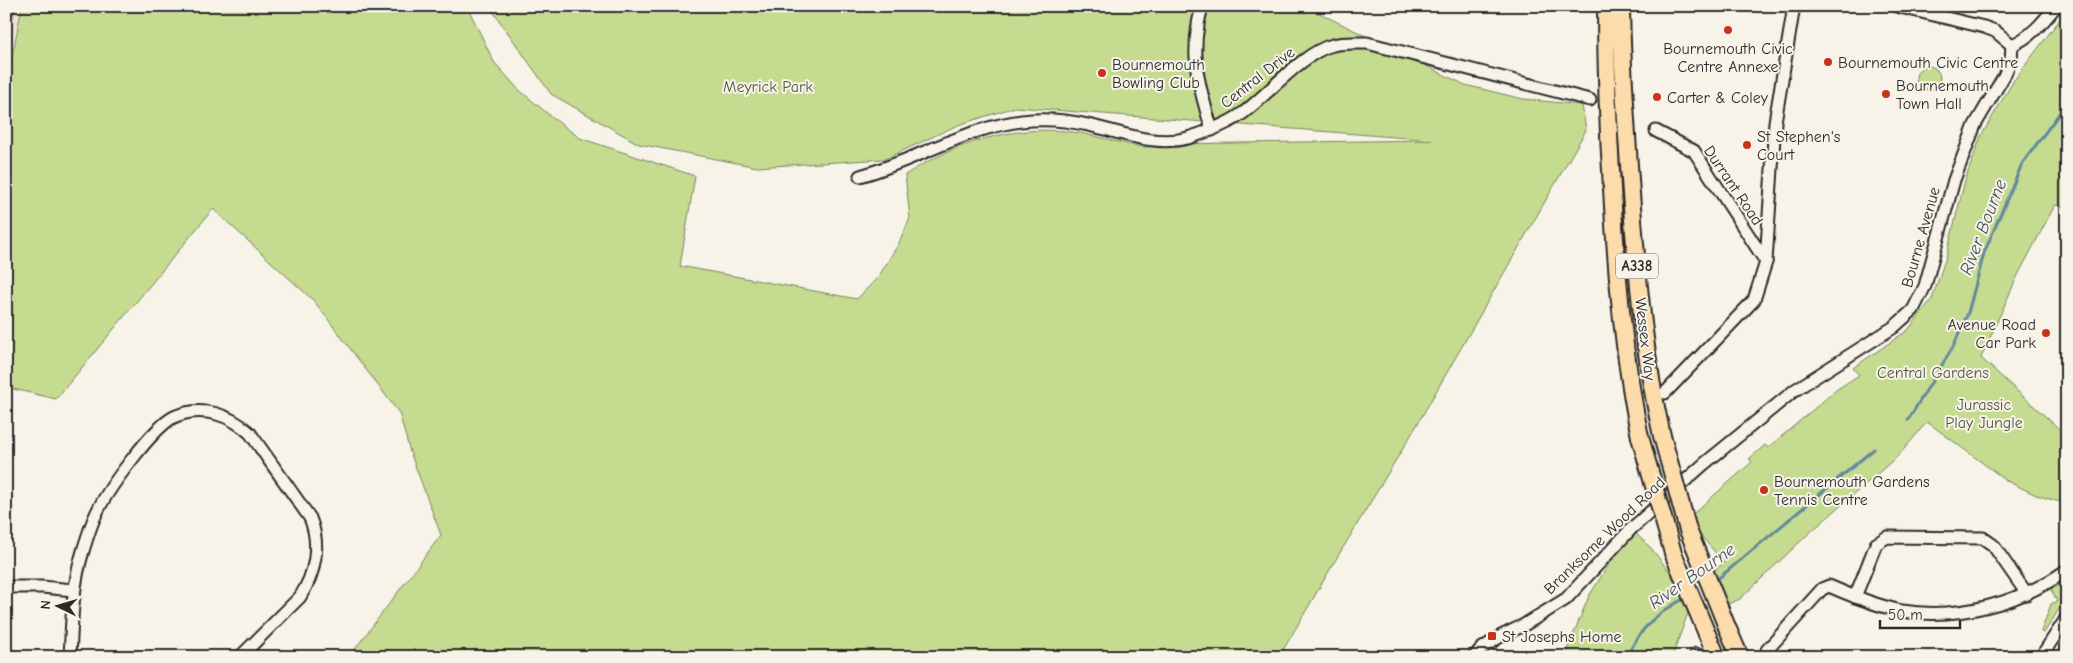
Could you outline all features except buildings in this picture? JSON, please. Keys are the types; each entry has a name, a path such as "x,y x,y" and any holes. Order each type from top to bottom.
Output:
{"highway":[{"name":"Wessex Way","path":"1606,6 1607,95 1618,286 1626,361 1640,437 1673,552 1717,657"},
{"name":"Wessex Way","path":"1621,6 1624,94 1638,276 1649,368 1662,436 1688,530 1740,657"}],"street":[{"path":"1202,6 1195,29 1196,71 1212,130"},
{"path":"1665,392 1754,300 1766,262 1775,122 1794,6"},
{"path":"1896,6 1984,27 1995,31 2012,45 2023,40 2038,28 2056,6"},
{"name":"Central Drive","path":"860,176 902,162 965,135 998,125 1032,120 1060,120 1088,124 1157,141 1186,138 1212,130 1242,114 1305,59 1332,45 1367,42 1590,100"},
{"name":"Bourne Avenue","path":"1704,464 1795,390 1894,327 1913,310 1925,286 1954,180 1975,125 2004,76 2011,60 2012,45"},
{"name":"Durrant Road","path":"1661,137 1694,151 1766,262"},
{"path":"70,657 73,590 83,551 97,512 131,460 168,420 195,411 204,411 231,419 250,433 310,518 316,539 314,564 306,588 300,597 240,657"},
{"name":"Branksome Wood Road","path":"1474,657 1481,649 1501,636 1524,625 1566,599 1631,529 1704,464"},
{"path":"1855,597 1876,544 1887,537 1983,538 1993,545 2027,594"},
{"path":"1769,645 1822,588 1829,586 1855,597 1901,610 1931,613 1984,607 2027,594 2067,570"},
{"path":"6,587 73,590"},
{"path":"2041,657 2067,617"}],"shaded area":[{"path":"6,6 20,6 6,77"}],"green space":[{"name":"Meyrick Park","path":"22,6 467,6 494,62 518,89 553,118 580,138 695,176 680,266 857,299 879,276 899,243 910,218 905,175 944,154 985,138 1029,131 1051,130 1082,133 1144,147 1171,144 1432,140 1015,107 958,125 885,159 757,167 639,144 551,94 489,6 1305,6 1465,85 1523,99 1582,105 1586,130 1414,430 1279,657 349,657 441,535 410,452 399,413 314,301 213,209 56,399 9,388 6,400 6,87"},
{"name":"Central Gardens","path":"2067,10 2067,208 2055,205 2017,277 1981,358 2067,436 2067,504 2036,495 2007,481 1927,422 1899,455 1805,537 1740,599 1726,605 1713,571 1724,563 1687,519 1752,462 1749,459 1765,445 1768,448 1836,390 1859,375 1853,368 1908,330 1932,299 1946,257 1965,180 1981,136 2014,80"},
{"path":"1928,66 1933,67 1939,73 1939,83 1933,89 1928,90 1923,89 1917,83 1916,78 1917,73 1923,67"},
{"path":"1631,529 1651,548 1672,575 1688,613 1672,657 1564,657 1589,596"},
{"path":"2067,580 2067,597 2044,633 2041,632 2051,604 2057,601 2051,590"}],"waterway":[{"name":"River Bourne","path":"1908,420 1953,347 1968,313 1984,253 2022,164 2067,103"},
{"name":"River Bourne","path":"1714,582 1874,449"},
{"name":"River Bourne","path":"1627,657 1632,646 1651,621 1687,597"}],"railway":[{"path":"6,41 13,6"}],"place":[{"name":"Bournemouth Civic Centre Annexe","path":"1728,30"},
{"name":"Bournemouth Civic Centre","path":"1828,62"},
{"name":"Bournemouth Bowling Club","path":"1102,73"},
{"name":"Bournemouth Town Hall","path":"1886,94"},
{"name":"Carter & Coley","path":"1657,97"},
{"name":"St Stephen's Court","path":"1747,145"},
{"name":"Avenue Road Car Park","path":"2046,333"},
{"name":"Bournemouth Gardens Tennis Centre","path":"1764,490"},
{"name":"St Josephs Home","path":"1492,636"}],"park label":[{"name":"Jurassic Play Jungle","path":"1984,413"}]}
